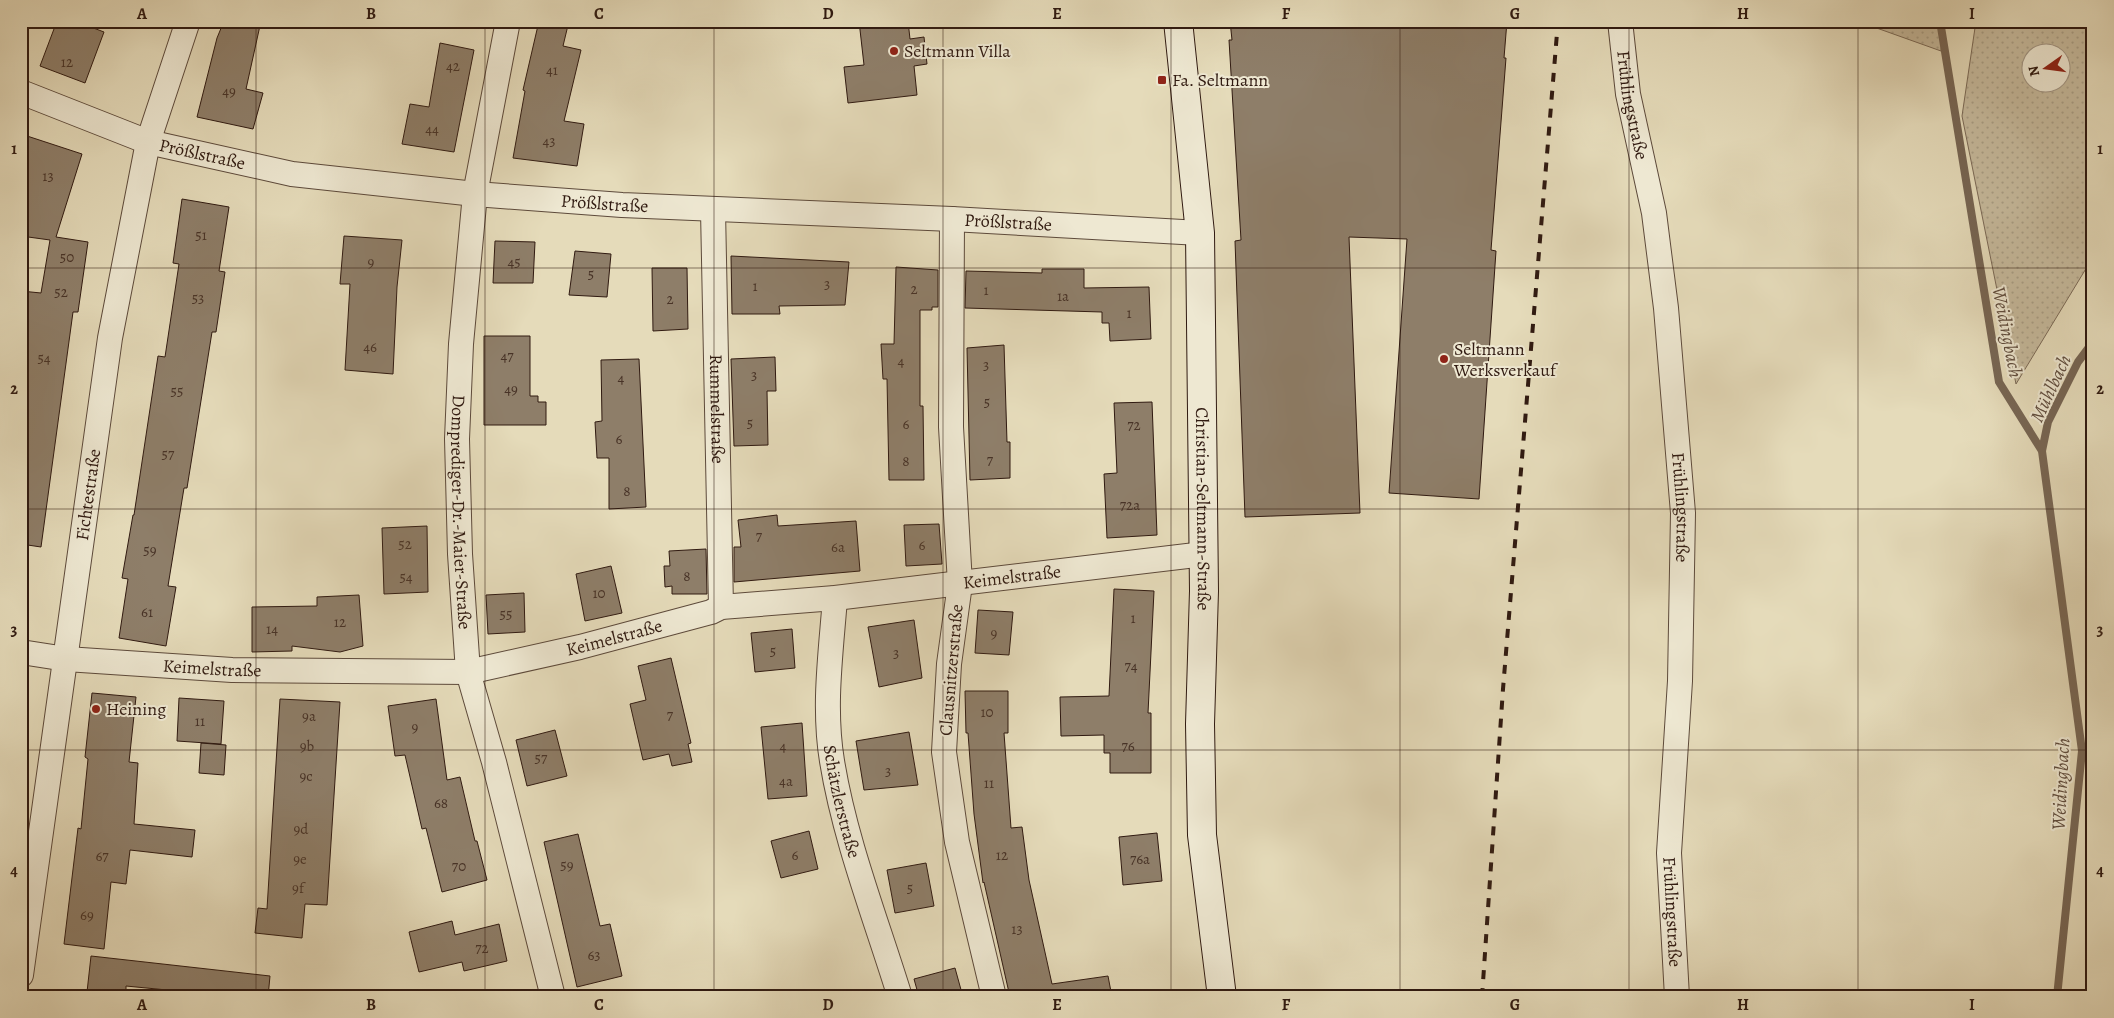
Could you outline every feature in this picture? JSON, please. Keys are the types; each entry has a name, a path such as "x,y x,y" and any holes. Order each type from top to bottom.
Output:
{"main road":[{"name":"Christian-Seltmann-Straße","path":"1178,21 1200,233 1204,554 1200,724 1202,835 1222,997"}],"street":[{"name":"Fichtestraße","path":"21,975 110,338 148,142 188,21"},
{"name":"Domprediger-Dr.-Maier-Straße","path":"508,21 474,194 461,344 457,439 460,554 468,672 497,771 553,997"},
{"name":"Frühlingstraße","path":"1620,21 1628,94 1654,213 1666,308 1683,513 1680,681 1669,853 1677,997"},
{"name":"Prößlstraße","path":"21,92 148,142 292,174 474,194 713,210 952,219 1200,233"},
{"name":"Rummelstraße","path":"713,210 721,607"},
{"name":"Clausnitzerstraße","path":"952,219 951,427 960,584 949,664 944,752 957,842 994,997"},
{"name":"Keimelstraße","path":"21,652 66,659 232,670 468,672 580,647 710,612 721,607 835,598 1204,554"},
{"name":"Schätzlerstraße","path":"835,598 827,694 831,760 847,829 900,997"}],"shaded area":[{"path":"1857,21 1944,21 1941,51"},
{"path":"1976,21 2093,21 2093,257 2016,384 1962,116"}],"building":[{"path":"57,21 75,21 104,32 85,83 40,66"},
{"path":"224,21 261,21 246,89 263,93 253,129 197,117 217,38"},
{"path":"539,21 569,21 563,46 581,50 564,121 584,124 577,166 513,158 525,91 523,90"},
{"name":"Seltmann Villa","path":"859,21 908,21 910,39 924,37 927,64 914,66 917,95 848,103 844,67 864,65"},
{"path":"1230,21 1507,21 1504,58 1506,58 1491,250 1496,251 1479,499 1389,493 1407,239 1349,237 1360,513 1245,517 1235,241 1241,240 1229,40 1232,40"},
{"path":"440,43 474,50 454,152 402,144 410,104 429,107"},
{"path":"21,134 82,154 56,237 88,242 78,312 73,312 41,547 21,544 21,291 41,293 50,240 21,236"},
{"path":"182,199 229,207 219,271 225,272 216,332 212,332 187,488 184,488 168,586 176,587 166,646 119,638 128,579 122,578 134,515 158,356 165,357 179,264 173,263"},
{"path":"344,236 402,240 397,287 393,374 345,370 350,284 340,284"},
{"path":"495,241 535,242 533,283 493,283"},
{"path":"575,251 611,254 607,297 569,295"},
{"path":"731,256 849,262 845,305 779,306 780,314 732,314"},
{"path":"896,267 938,270 938,307 932,307 932,310 920,310 920,406 923,406 924,480 889,480 887,379 883,379 881,344 894,344"},
{"path":"652,268 687,268 688,329 653,331"},
{"path":"1042,269 1084,269 1084,288 1149,287 1151,339 1110,341 1109,323 1102,323 1102,312 965,308 966,271 1042,273"},
{"path":"484,336 530,336 530,396 538,396 538,402 546,402 546,425 484,425"},
{"path":"1004,345 1007,442 1010,442 1010,478 970,480 967,348"},
{"path":"775,357 776,391 767,391 768,445 734,446 731,359"},
{"path":"639,359 646,507 609,509 609,458 597,458 595,422 602,421 601,360"},
{"path":"1152,402 1157,535 1107,538 1104,474 1117,473 1114,403"},
{"path":"777,515 778,526 856,521 860,571 734,582 734,547 741,547 738,520"},
{"path":"939,524 942,564 906,566 904,525"},
{"path":"427,526 428,592 384,594 382,528"},
{"path":"706,549 707,594 672,594 672,586 665,587 664,566 670,566 669,551"},
{"path":"611,566 622,613 585,621 576,574"},
{"path":"1114,589 1154,591 1148,713 1151,713 1151,773 1110,773 1110,753 1104,753 1104,735 1061,736 1060,697 1109,696"},
{"path":"524,593 525,632 488,634 486,595"},
{"path":"359,595 363,646 340,652 292,646 292,651 252,652 252,607 317,606 317,597"},
{"path":"978,610 1013,612 1009,655 975,653"},
{"path":"914,620 922,678 879,687 868,627"},
{"path":"792,629 795,668 755,672 751,633"},
{"path":"671,658 691,743 688,744 692,762 672,766 669,754 643,760 630,704 646,700 638,666"},
{"path":"965,691 1008,691 1008,733 1004,733 1011,828 1022,827 1029,880 1052,984 1108,976 1112,997 1010,997 983,883 974,814 968,733 966,733"},
{"path":"92,693 136,697 129,762 138,763 134,824 195,830 192,857 130,850 126,884 111,882 104,949 64,944 78,828 81,829 88,759 85,757"},
{"path":"179,698 224,701 221,744 177,741"},
{"path":"280,699 340,702 327,905 305,904 302,938 255,933 258,908 267,909"},
{"path":"436,699 447,780 460,777 475,841 477,841 487,880 442,892 426,828 422,829 405,755 395,756 388,706"},
{"path":"802,723 807,796 768,799 761,727"},
{"path":"555,730 567,776 527,786 516,740"},
{"path":"909,732 918,785 864,790 856,741"},
{"path":"201,743 226,745 224,775 199,773"},
{"path":"809,831 818,869 781,878 771,841"},
{"path":"1157,833 1162,881 1123,885 1119,837"},
{"path":"578,834 600,926 610,924 622,976 577,987 544,842"},
{"path":"926,863 934,906 895,913 887,870"},
{"path":"452,921 455,935 499,924 507,961 464,971 462,962 419,972 409,932"},
{"path":"91,956 270,976 268,997 167,997 167,990 126,986 126,995 87,992"},
{"path":"955,968 963,997 919,997 914,979"}],"waterway":[{"name":"Weidingbach","path":"1940,21 1999,382 2042,451 2082,751 2057,997"},
{"name":"Mühlbach","path":"2042,451 2048,422 2078,362 2093,342"}],"railway":[{"path":"1482,997 1503,689 1558,21"}],"place":[{"name":"Seltmann Villa","path":"894,51"},
{"name":"Fa. Seltmann","path":"1162,80"},
{"name":"Seltmann Werksverkauf","path":"1444,359"},
{"name":"Heining","path":"96,709"}]}
